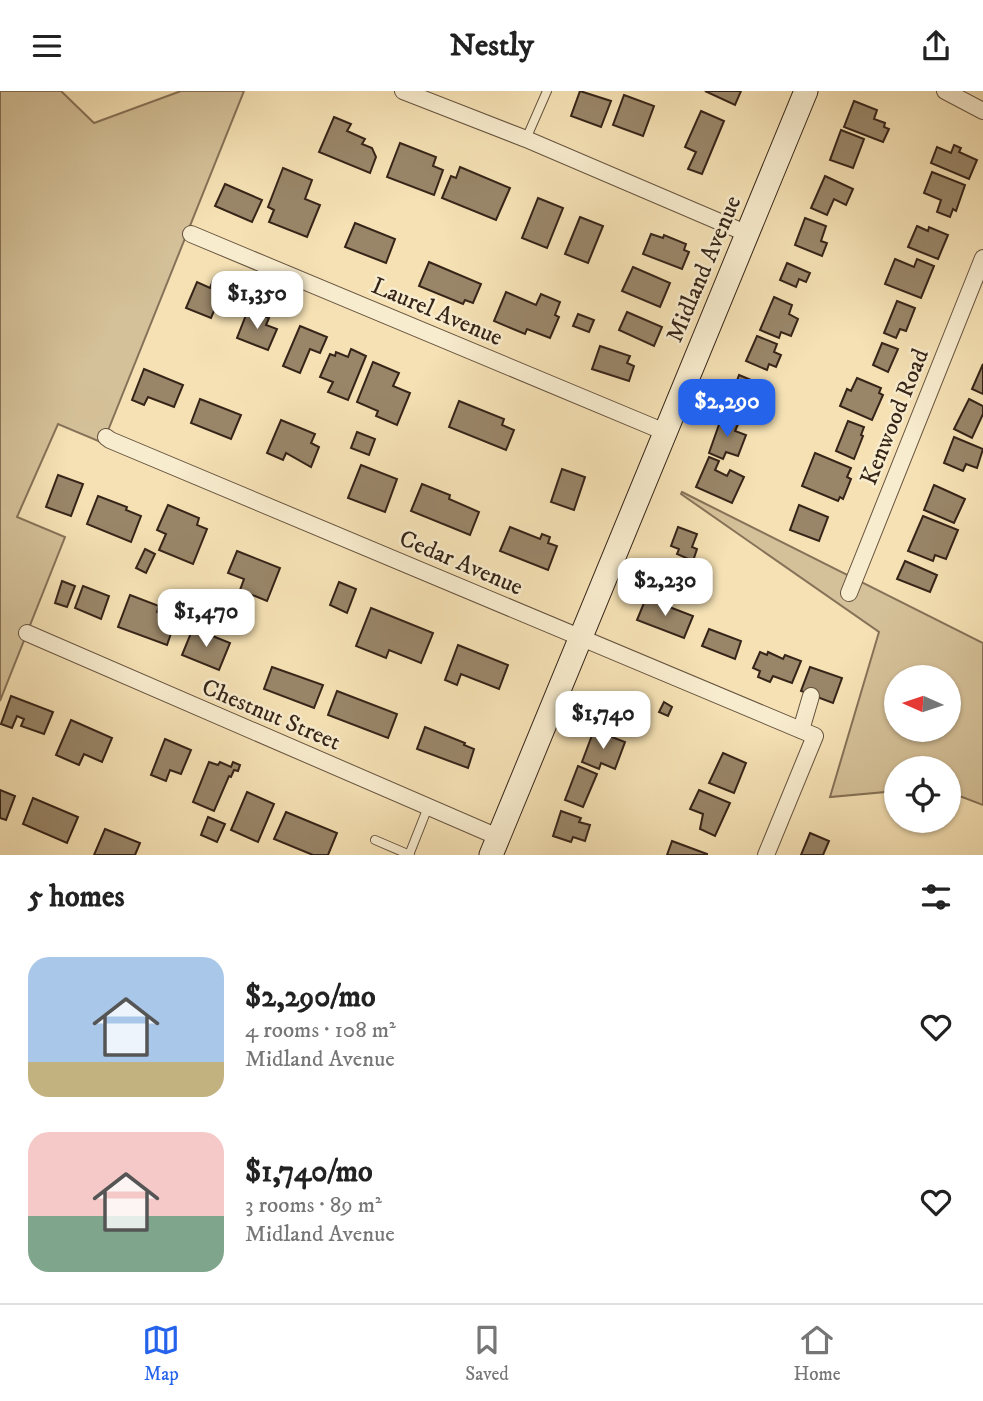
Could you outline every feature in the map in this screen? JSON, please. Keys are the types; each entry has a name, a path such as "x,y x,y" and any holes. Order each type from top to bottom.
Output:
{"street":[{"path":"403,91 526,139 748,234"},
{"name":"Midland Avenue","path":"495,846 806,91"},
{"path":"945,91 983,111"},
{"name":"Laurel Avenue","path":"191,234 665,432"},
{"name":"Kenwood Road","path":"849,593 983,258"},
{"name":"Cedar Avenue","path":"106,437 801,730"},
{"name":"Chestnut Street","path":"27,633 428,807 495,846"},
{"path":"766,855 815,736 801,730 811,696"}],"lane":[{"path":"526,139 546,93"},
{"path":"375,840 409,855 428,807"}],"shaded area":[{"path":"0,91 61,91 94,123 181,91 244,91 103,443 58,424 17,517 65,537 0,701"},
{"path":"682,492 983,643 983,805 961,797 961,756 884,756 884,792 830,797 879,632 681,494"}],"building":[{"path":"580,91 611,101 601,127 571,116"},
{"path":"705,91 741,91 735,105"},
{"path":"624,95 654,106 643,136 613,125"},
{"path":"854,101 877,110 874,119 885,123 884,127 889,129 883,142 844,127"},
{"path":"701,111 724,121 702,174 688,169 696,152 685,147"},
{"path":"334,117 351,124 347,131 365,139 362,144 372,148 376,157 370,173 319,152"},
{"path":"841,130 864,139 853,168 830,160"},
{"path":"400,143 436,157 433,166 443,170 434,195 387,177"},
{"path":"954,145 961,148 959,152 977,160 969,179 931,163 937,147 951,153"},
{"path":"460,167 510,188 496,220 442,198 451,176 456,178"},
{"path":"283,168 312,180 305,199 320,205 307,237 269,222 274,210 268,207"},
{"path":"932,172 965,185 956,211 953,209 950,217 937,212 941,200 924,193"},
{"path":"825,176 853,189 846,205 834,199 827,215 811,208"},
{"path":"225,184 262,200 252,222 215,206"},
{"path":"538,198 563,208 547,248 522,238"},
{"path":"580,217 603,226 588,263 565,254"},
{"path":"805,218 826,226 821,241 827,243 822,256 795,245"},
{"path":"355,223 395,239 386,263 345,247"},
{"path":"917,226 928,231 929,227 948,235 938,259 908,247"},
{"path":"651,234 663,238 664,235 686,244 684,250 689,252 682,269 643,254"},
{"path":"895,259 914,267 917,259 934,266 921,298 885,284"},
{"path":"429,262 481,284 473,303 465,300 463,304 419,286"},
{"path":"787,263 810,273 806,282 799,279 796,287 780,280"},
{"path":"633,267 670,283 660,307 622,291"},
{"path":"213,280 225,285 211,318 186,308 197,282 210,288"},
{"path":"506,292 536,305 541,294 560,302 555,315 559,317 550,338 527,329 525,334 494,321"},
{"path":"774,297 792,305 789,314 798,319 791,336 781,332 779,338 760,330"},
{"path":"897,301 915,308 906,331 900,329 896,338 884,333"},
{"path":"248,310 269,318 266,325 277,329 268,350 237,338"},
{"path":"627,312 662,327 654,346 619,330"},
{"path":"578,314 594,320 589,332 573,326"},
{"path":"300,326 327,337 320,353 310,349 300,373 283,366"},
{"path":"757,336 777,344 774,352 781,355 776,367 769,364 767,370 746,361"},
{"path":"882,343 898,349 888,372 873,365"},
{"path":"600,346 630,356 627,363 634,366 629,381 592,369"},
{"path":"351,349 366,356 348,400 328,392 333,382 320,377 330,354 335,356 336,352 348,357"},
{"path":"373,362 399,373 393,386 410,393 397,425 376,416 378,411 357,402"},
{"path":"983,364 983,394 972,389"},
{"path":"144,369 183,385 174,407 148,397 144,405 132,400"},
{"path":"739,375 756,382 753,391 758,393 749,415 721,404 730,381 736,383"},
{"path":"857,378 881,388 879,393 883,395 872,420 840,406 847,389 851,391"},
{"path":"200,399 241,415 231,439 191,423"},
{"path":"969,399 983,406 983,414 972,438 954,429"},
{"path":"459,401 504,419 502,425 514,430 506,450 449,427"},
{"path":"722,416 739,422 735,431 746,435 738,456 726,452 723,459 709,453"},
{"path":"281,420 315,434 311,443 319,447 311,467 286,453 283,460 267,453"},
{"path":"848,421 864,427 854,459 836,451"},
{"path":"357,432 375,439 369,455 351,448"},
{"path":"954,437 983,449 977,468 966,464 963,471 944,463"},
{"path":"815,453 851,468 847,477 851,479 843,499 840,497 838,501 802,486"},
{"path":"709,457 719,461 715,470 727,476 730,470 744,477 732,503 696,487"},
{"path":"361,465 397,479 385,512 348,498"},
{"path":"562,469 585,477 574,510 551,502"},
{"path":"58,475 83,484 71,516 46,507"},
{"path":"422,484 450,495 449,499 479,512 470,535 411,511"},
{"path":"934,485 965,499 954,523 924,510"},
{"path":"98,496 127,507 126,510 141,516 131,542 87,524"},
{"path":"168,505 199,518 197,525 207,529 193,564 159,550 166,534 157,530"},
{"path":"799,505 828,517 819,541 790,530"},
{"path":"923,516 958,530 946,559 935,555 933,561 908,551"},
{"path":"510,527 540,539 542,534 550,537 548,543 557,546 548,570 500,551"},
{"path":"678,527 697,534 692,547 697,549 693,561 677,554 679,549 671,546"},
{"path":"145,549 155,554 146,573 136,568"},
{"path":"237,551 280,568 267,601 240,590 244,579 228,573"},
{"path":"905,561 937,575 930,592 897,579"},
{"path":"663,562 693,575 689,584 679,580 670,601 656,595 659,587 654,585"},
{"path":"62,581 75,586 67,607 55,603"},
{"path":"339,582 356,589 347,613 330,605"},
{"path":"83,586 109,596 101,619 75,608"},
{"path":"130,595 159,606 157,612 176,619 167,645 118,627"},
{"path":"646,598 693,616 684,638 637,620"},
{"path":"371,608 433,633 421,663 389,650 386,658 356,646"},
{"path":"193,628 230,643 219,670 182,655"},
{"path":"709,629 741,641 735,659 702,646"},
{"path":"458,645 508,665 499,689 461,674 457,685 445,680"},
{"path":"760,652 767,655 768,652 783,659 785,655 801,661 792,683 773,676 770,682 758,677 760,671 753,668"},
{"path":"272,667 323,685 314,708 264,689"},
{"path":"810,667 842,678 833,703 801,691"},
{"path":"337,691 397,714 388,738 328,715"},
{"path":"11,696 53,712 44,734 21,726 24,719 17,716 12,728 1,724"},
{"path":"608,700 637,712 631,729 601,717"},
{"path":"664,702 672,707 668,716 659,712"},
{"path":"71,720 112,738 102,762 84,754 79,765 56,755"},
{"path":"425,727 474,749 468,768 417,749"},
{"path":"594,730 625,742 615,769 601,763 599,769 582,762"},
{"path":"165,739 191,750 181,774 170,770 166,781 151,775"},
{"path":"723,753 746,763 734,793 709,783"},
{"path":"209,762 218,765 220,762 231,767 233,762 240,765 238,771 234,770 231,777 229,776 214,811 193,802"},
{"path":"578,766 597,774 583,807 565,800"},
{"path":"0,790 15,796 6,820 0,818"},
{"path":"699,790 730,803 715,836 700,829 703,814 690,809"},
{"path":"247,792 274,804 258,842 231,830"},
{"path":"33,798 78,817 67,843 23,824"},
{"path":"561,811 581,818 579,822 590,825 585,841 573,837 571,842 553,836"},
{"path":"286,812 337,833 328,855 313,855 274,839"},
{"path":"208,817 225,824 217,842 201,835"},
{"path":"105,829 140,843 135,855 94,855"},
{"path":"810,833 829,841 823,855 801,855"},
{"path":"672,841 707,854 707,855 667,855"}]}
